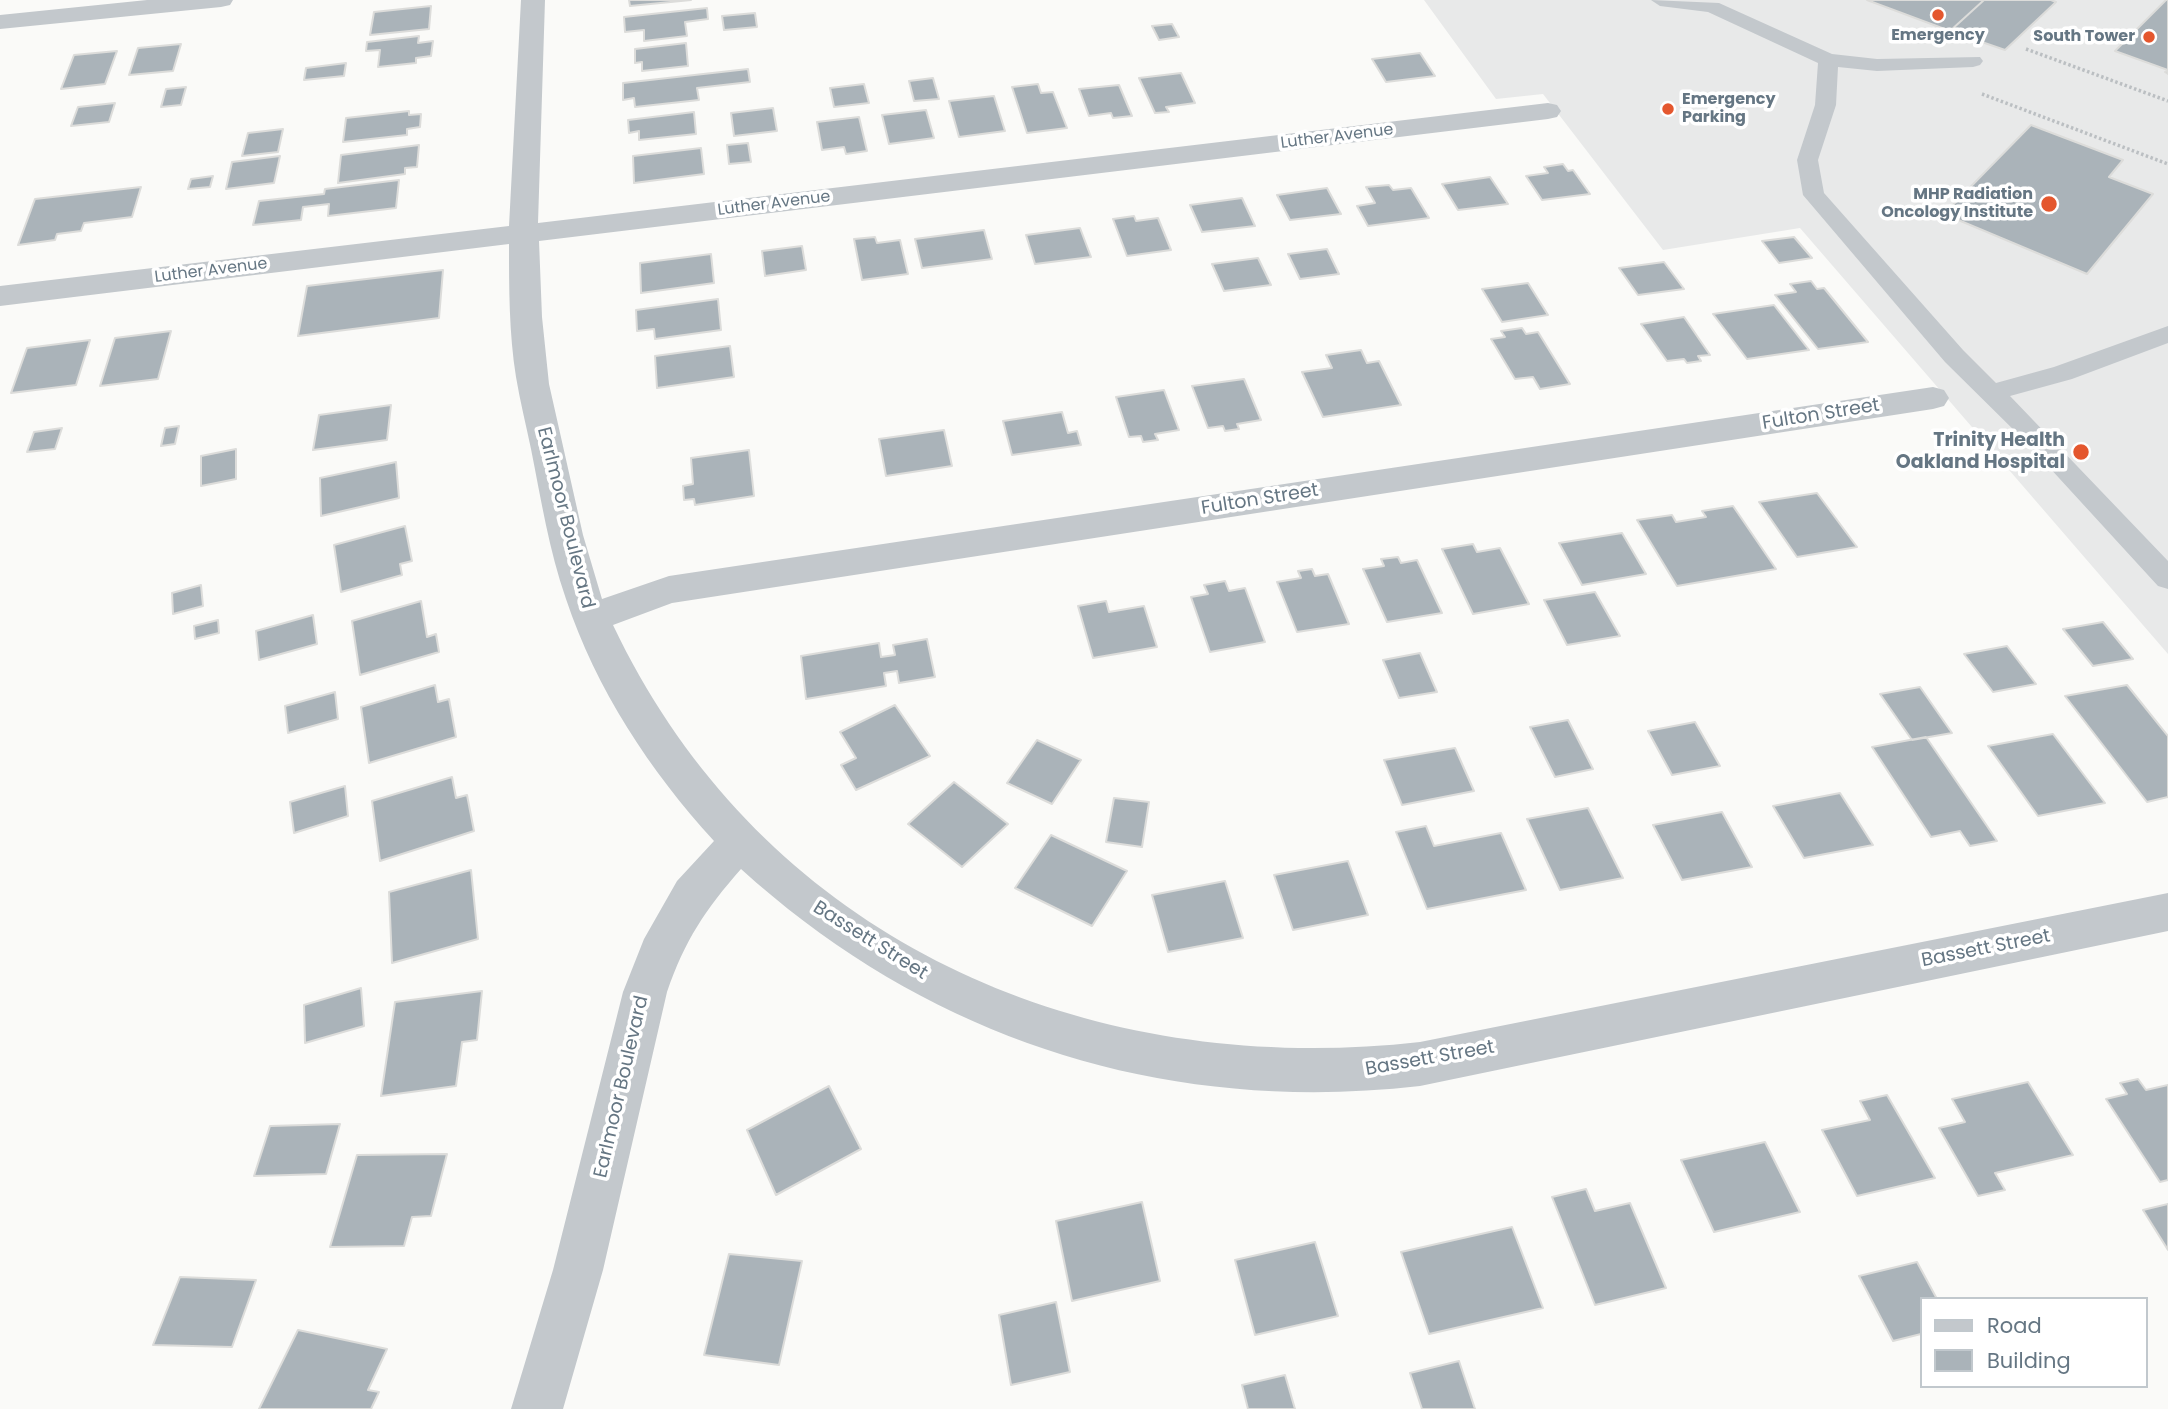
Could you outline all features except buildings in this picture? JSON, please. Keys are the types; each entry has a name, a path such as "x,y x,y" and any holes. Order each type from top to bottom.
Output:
{"street":[{"path":"0,22 221,0"},
{"name":"Earlmoor Boulevard","path":"533,0 524,234 525,302 534,398 576,573 591,618 617,674 654,740 693,793 739,843 692,894 659,953 645,992 578,1270 537,1409"},
{"name":"Luther Avenue","path":"0,296 1548,111"},
{"name":"Fulton Street","path":"591,618 669,590 1933,398"},
{"name":"Bassett Street","path":"739,843 814,907 854,936 928,979 996,1010 1032,1024 1133,1053 1272,1072 1333,1074 1420,1064 2168,912"}],"lane":[{"path":"1660,0 1712,7 1828,60 1877,65 1973,61"},
{"path":"1828,60 1825,109 1805,160 1806,175 1814,195 1954,356 2168,579"},
{"path":"1992,393 2086,365 2168,334"}],"path":[{"path":"2026,48 2168,101"},
{"path":"1977,92 2168,164"}],"shaded area":[{"name":"Trinity Health Oakland Hospital","path":"1424,0 2168,0 2168,654 1800,228 1663,250 1543,94 1496,99"}],"place":[{"name":"Emergency","path":"1938,15"},
{"name":"South Tower","path":"2149,37"},
{"name":"Emergency Parking","path":"1668,109"},
{"name":"MHP Radiation Oncology Institute","path":"2049,204"},
{"name":"Trinity Health Oakland Hospital","path":"2081,452"}]}
